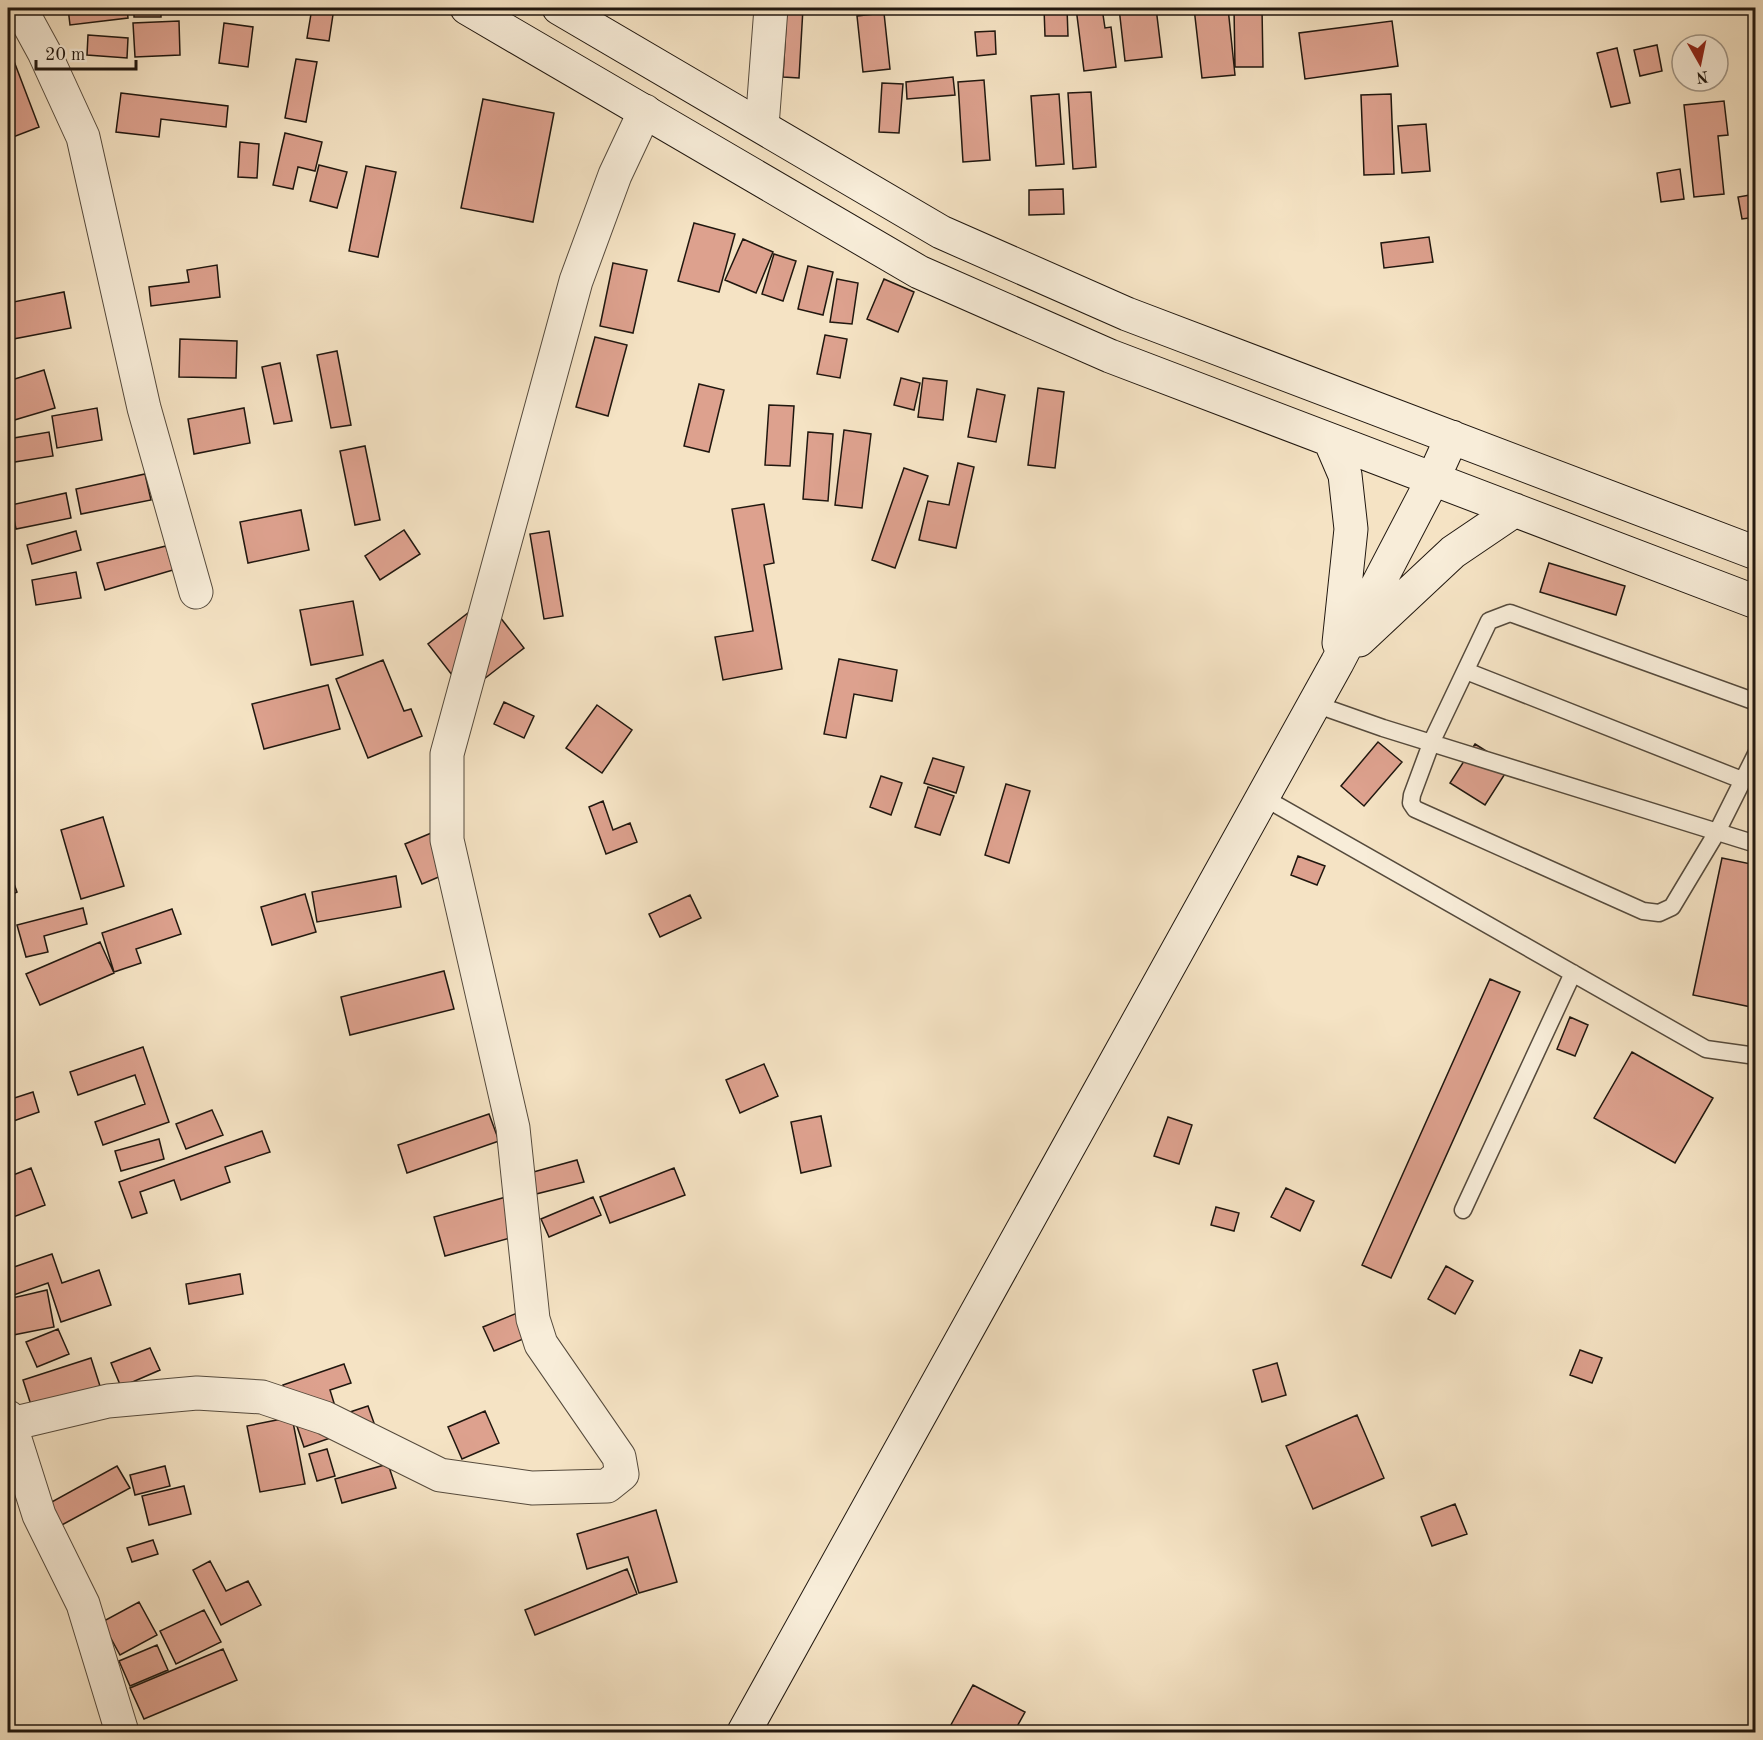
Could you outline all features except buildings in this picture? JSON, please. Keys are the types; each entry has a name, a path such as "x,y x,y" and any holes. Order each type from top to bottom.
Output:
{"main road":[{"path":"20,8 44,52 83,137 144,408 196,592"},
{"path":"467,8 919,272 1110,356 1755,602"},
{"path":"559,8 941,232 1127,314 1755,553"},
{"path":"762,126 771,8"},
{"path":"122,1732 83,1604 39,1515 9,1420 108,1401 197,1393 262,1397 325,1418 440,1475 532,1488 607,1486 622,1474 619,1457 541,1344 534,1319 513,1128 447,840 447,754 576,281 615,175 645,111"},
{"path":"744,1732 1336,663 1433,479 1452,437"},
{"path":"1330,440 1346,475 1351,528 1336,663"},
{"path":"1336,663 1453,552 1515,510"}],"lane":[{"path":"1755,702 1510,612 1489,621 1432,741 1412,795 1412,803 1415,809 1642,911 1659,913 1672,907 1717,832 1755,754"},
{"path":"1466,671 1742,780"},
{"path":"1312,703 1383,728 1432,741 1755,844"},
{"path":"1261,796 1706,1049 1755,1056"},
{"path":"1463,1210 1573,973"}]}
